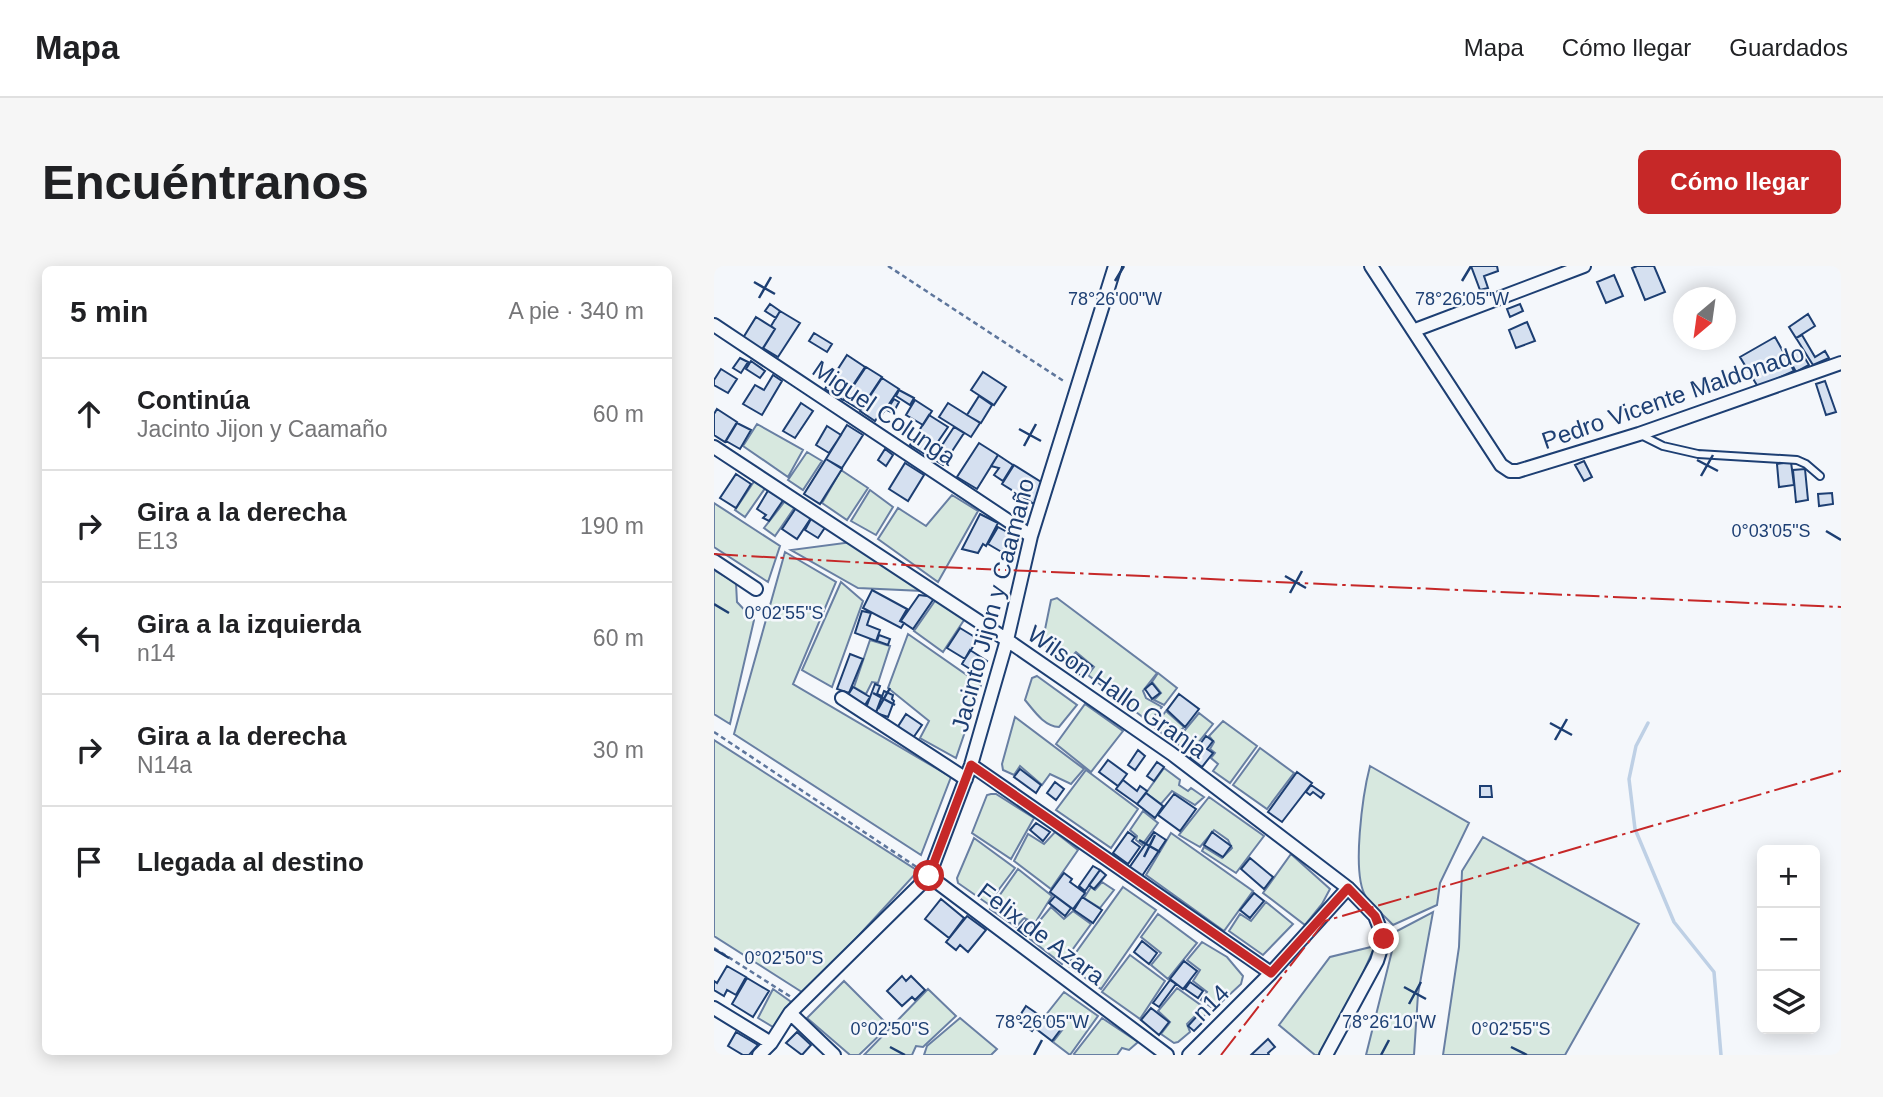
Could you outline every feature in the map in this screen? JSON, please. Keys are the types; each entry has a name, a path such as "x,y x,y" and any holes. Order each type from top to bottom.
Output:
{"street":[{"name":"Jacinto Jijon y Caamaño","path":"760,1055 790,1013 929,876 971,765 1007,640 1031,536 1115,266"},
{"path":"1371,266 1415,330 1584,266"},
{"name":"Miguel Colunga","path":"714,325 1031,536"},
{"name":"Pedro Vicente Maldonado","path":"1415,330 1502,465 1510,471 1518,471 1639,435 1841,363"},
{"name":"Wilson Hallo Granja","path":"714,447 1007,640 1172,754 1348,888 1375,916 1384,939 1377,961 1326,1055"},
{"path":"714,561 756,589"},
{"path":"842,698 966,779"},
{"path":"971,765 1271,973"},
{"name":"Felix de Azara","path":"929,876 1167,1055"},
{"name":"n14","path":"1189,1055 1271,973 1348,888"},
{"path":"714,1008 771,1043"},
{"path":"790,1013 834,1055"}],"lane":[{"path":"1639,435 1663,446 1698,454 1797,460 1819,476"}],"path":[{"path":"888,266 1077,390"},
{"path":"714,732 929,876"},
{"path":"714,948 800,1003"}],"shaded area":[{"path":"757,424 803,450 788,477 743,446"},
{"path":"807,452 822,461 803,490 788,480"},
{"path":"841,470 868,488 847,520 822,503"},
{"path":"755,480 766,487 745,517 735,510"},
{"path":"870,490 893,507 876,535 851,521"},
{"path":"952,495 978,511 938,582 878,539 898,508 926,526"},
{"path":"785,501 795,507 775,536 764,528"},
{"path":"714,503 780,546 768,582 714,547"},
{"path":"852,542 924,591 858,588 791,550"},
{"path":"785,552 836,582 793,684 951,777 921,855 734,734"},
{"path":"714,570 736,583 737,602 754,620 730,724 714,714"},
{"path":"841,582 863,601 832,687 802,670"},
{"path":"937,598 966,617 943,652 914,631"},
{"path":"1057,598 1157,673 1143,691 1146,698 1162,707 1149,722 1088,675 1094,667 1076,652 1067,661 1042,644 1051,600"},
{"path":"908,634 981,685 956,758 920,738 929,721 888,688"},
{"path":"870,640 890,646 878,683 872,682 866,694 854,687"},
{"path":"1158,673 1177,688 1164,705 1154,700 1161,693 1152,682"},
{"path":"1037,676 1077,705 1059,727 1044,721 1025,700 1032,678"},
{"path":"1085,704 1123,731 1091,772 1056,744"},
{"path":"1166,711 1184,727 1172,741 1154,727"},
{"path":"1199,713 1213,724 1190,753 1175,742"},
{"path":"1015,717 1084,769 1071,784 1050,774 1042,785 1020,766 1014,775 1003,770 1002,764"},
{"path":"1223,721 1257,746 1230,783 1213,771 1218,764 1211,758 1215,753 1210,749 1214,742 1209,736"},
{"path":"714,740 918,871 805,994 714,936"},
{"path":"1260,748 1294,773 1267,809 1233,785"},
{"path":"1370,766 1469,823 1440,883 1437,905 1393,925 1366,897 1359,871 1362,813"},
{"path":"1164,768 1180,780 1179,785 1188,791 1191,788 1204,797 1195,805 1172,791 1161,804 1146,793"},
{"path":"1086,770 1138,809 1111,848 1056,810"},
{"path":"996,794 1034,818 1011,859 972,833 987,795"},
{"path":"1209,797 1264,836 1236,873 1202,851 1204,847 1222,858 1232,848 1228,840 1214,830 1200,847 1179,835"},
{"path":"1143,811 1158,823 1142,845 1130,830"},
{"path":"1055,832 1078,850 1051,889 1014,861 1028,834 1044,844"},
{"path":"1171,833 1253,891 1224,931 1146,875"},
{"path":"1483,837 1639,924 1565,1055 1443,1055 1459,947 1462,871"},
{"path":"974,838 1015,868 988,904 958,883 957,878"},
{"path":"1291,854 1330,889 1305,925 1263,893"},
{"path":"1018,869 1052,896 1035,923 1024,918 1016,927 990,909"},
{"path":"1102,882 1114,890 1100,908 1084,898 1091,887 1095,890"},
{"path":"1123,887 1156,910 1101,989 1067,965"},
{"path":"1266,902 1293,924 1263,955 1229,931 1240,914 1251,921"},
{"path":"1051,907 1064,919 1073,911 1091,924 1062,964 1030,939 1036,925"},
{"path":"1433,912 1418,994 1414,1055 1366,1055 1397,931"},
{"path":"1158,914 1197,943 1168,979 1151,965 1161,953 1141,937"},
{"path":"1202,942 1227,957 1243,976 1241,984 1214,1009 1201,1000 1207,992 1193,981 1200,970 1187,960"},
{"path":"1375,946 1347,1009 1321,1055 1315,1055 1279,1025 1330,957"},
{"path":"1130,955 1165,981 1140,1019 1102,992"},
{"path":"844,981 889,1026 859,1055 850,1055 807,1018"},
{"path":"1177,988 1209,1011 1203,1017 1198,1013 1187,1024 1190,1032 1174,1043 1161,1034 1170,1022 1158,1011"},
{"path":"773,989 794,1004 773,1027 758,1018"},
{"path":"928,989 956,1016 923,1047 916,1046 912,1055 864,1055"},
{"path":"1064,992 1098,1016 1070,1055 1053,1042 1063,1029 1045,1016"},
{"path":"960,1018 997,1049 991,1055 924,1055 927,1046"},
{"path":"1102,1018 1138,1042 1129,1050 1122,1048 1117,1055 1074,1054"}],"building":[{"path":"1471,266 1497,266 1498,271 1484,276 1488,288 1480,290"},
{"path":"1654,266 1665,292 1645,300 1632,268"},
{"path":"1614,275 1623,296 1606,303 1597,282"},
{"path":"770,304 780,311 776,318 765,311"},
{"path":"1520,304 1523,311 1510,317 1507,309"},
{"path":"780,311 800,323 778,357 763,348 775,329 771,326"},
{"path":"1808,314 1815,326 1796,338 1789,327"},
{"path":"756,317 775,329 762,350 743,338"},
{"path":"1527,322 1535,341 1516,348 1509,330"},
{"path":"814,333 832,344 827,352 809,341"},
{"path":"1802,335 1815,357 1825,351 1829,358 1813,365 1796,338"},
{"path":"1775,337 1794,371 1758,387 1740,357"},
{"path":"1800,350 1809,365 1796,372 1788,357"},
{"path":"847,355 865,367 843,400 825,389"},
{"path":"740,358 748,362 741,373 733,368"},
{"path":"751,361 765,371 760,378 746,369"},
{"path":"866,367 882,377 860,410 844,400"},
{"path":"721,369 737,379 728,393 714,385"},
{"path":"983,372 1006,387 994,405 971,390"},
{"path":"773,375 782,381 762,415 743,404 755,385 764,390"},
{"path":"882,378 899,389 875,421 860,411"},
{"path":"1825,381 1836,412 1826,415 1816,384"},
{"path":"899,390 914,398 910,405 896,396"},
{"path":"979,396 992,405 981,423 967,415"},
{"path":"894,399 899,402 893,413 887,410"},
{"path":"915,400 932,411 923,425 906,415"},
{"path":"801,403 813,411 795,438 783,431"},
{"path":"948,403 980,423 971,437 939,417"},
{"path":"717,409 737,422 725,442 714,435 714,414"},
{"path":"929,415 948,427 926,455 910,445"},
{"path":"737,423 751,430 740,449 726,441"},
{"path":"847,425 863,435 842,468 826,459"},
{"path":"827,426 841,435 829,453 816,445"},
{"path":"954,427 964,433 943,465 933,459"},
{"path":"979,443 998,455 977,489 957,477"},
{"path":"885,449 893,455 886,466 878,460"},
{"path":"998,455 1013,465 1003,481 994,475 999,468 991,466"},
{"path":"826,459 842,469 820,504 804,494"},
{"path":"1584,461 1592,477 1584,481 1575,465"},
{"path":"1791,462 1794,485 1779,487 1777,464"},
{"path":"905,463 924,475 908,501 889,489"},
{"path":"1014,465 1046,485 1034,504 1002,484"},
{"path":"1805,469 1808,500 1796,502 1793,470"},
{"path":"736,474 751,484 736,508 720,498"},
{"path":"769,489 784,499 769,521 763,518 766,515 757,509"},
{"path":"1832,493 1833,504 1819,506 1818,494"},
{"path":"796,508 811,518 797,539 782,529"},
{"path":"980,514 998,523 986,546 983,544 978,553 962,549"},
{"path":"812,517 826,526 818,538 805,530"},
{"path":"998,527 1016,537 1005,554 988,544"},
{"path":"872,590 907,609 900,621 904,623 901,628 863,608"},
{"path":"919,595 935,597 913,629 901,621"},
{"path":"862,611 871,613 867,625 880,630 876,641 855,633"},
{"path":"960,628 978,639 965,659 947,648"},
{"path":"879,635 890,639 888,645 877,641"},
{"path":"970,650 987,661 978,674 962,664"},
{"path":"850,654 863,659 849,693 837,689"},
{"path":"1077,655 1092,666 1084,678 1068,666"},
{"path":"1152,683 1160,693 1152,699 1145,689"},
{"path":"875,684 880,686 877,694 882,696 876,712 866,708"},
{"path":"853,687 870,697 865,705 848,695"},
{"path":"884,691 893,695 894,701 888,717 876,713"},
{"path":"1179,694 1199,709 1185,727 1167,710"},
{"path":"906,714 922,725 913,738 897,728"},
{"path":"1206,736 1213,741 1207,749 1213,753 1202,767 1190,758"},
{"path":"1138,750 1145,756 1135,770 1128,765"},
{"path":"1108,760 1127,774 1118,786 1099,772"},
{"path":"1157,762 1164,767 1154,781 1147,776"},
{"path":"1020,769 1041,785 1036,793 1014,777"},
{"path":"1297,772 1312,783 1282,822 1268,812"},
{"path":"1123,780 1137,791 1140,786 1147,791 1137,804 1116,789"},
{"path":"1055,782 1064,789 1056,800 1047,793"},
{"path":"1311,785 1324,794 1321,798 1313,792 1310,795 1306,792"},
{"path":"1480,786 1491,786 1492,797 1480,797"},
{"path":"1146,793 1163,806 1155,818 1137,804"},
{"path":"1174,794 1196,809 1180,831 1158,815"},
{"path":"1036,823 1050,832 1043,841 1030,830"},
{"path":"1128,832 1135,837 1132,841 1140,847 1128,864 1113,853"},
{"path":"1154,832 1166,840 1142,876 1129,868"},
{"path":"1212,832 1231,846 1223,857 1204,845"},
{"path":"1250,858 1273,877 1264,889 1241,869"},
{"path":"1093,866 1100,870 1085,891 1079,886"},
{"path":"1100,870 1106,875 1094,889 1089,885"},
{"path":"1064,873 1072,879 1070,882 1085,893 1073,909 1050,892"},
{"path":"1254,893 1264,901 1250,918 1240,910"},
{"path":"1055,896 1071,908 1065,916 1049,903"},
{"path":"1082,897 1102,910 1093,923 1074,910"},
{"path":"941,899 964,918 949,938 925,919"},
{"path":"967,916 986,930 968,952 960,945 956,950 946,942"},
{"path":"1026,921 1034,927 1026,936 1018,930"},
{"path":"1142,941 1157,953 1149,964 1134,952"},
{"path":"1184,961 1197,971 1183,989 1170,979"},
{"path":"727,966 746,977 736,995 727,990 724,996 714,990 714,981 717,983"},
{"path":"902,976 906,981 911,976 925,990 915,1000 912,997 902,1006 887,991"},
{"path":"747,978 769,991 753,1017 732,1004"},
{"path":"1170,980 1176,984 1159,1007 1153,1003"},
{"path":"1190,982 1203,991 1198,998 1185,989"},
{"path":"1026,1006 1042,1017 1032,1031 1017,1020"},
{"path":"1151,1008 1169,1022 1159,1035 1141,1020"},
{"path":"1198,1015 1204,1021 1194,1031 1188,1026"},
{"path":"1044,1016 1061,1029 1052,1041 1035,1028"},
{"path":"736,1032 758,1045 749,1055 743,1055 728,1046"},
{"path":"797,1032 811,1045 802,1055 786,1043"},
{"path":"1268,1039 1275,1047 1269,1055 1251,1055"}],"waterway":[{"path":"1648,723 1636,746 1629,779 1635,829 1674,922 1714,972 1721,1055"}],"power":[{"path":"714,554 939,567 1841,607"},
{"path":"1221,1055 1325,921 1841,771"}],"route":[{"path":"929,876 971,765 1271,973 1348,888 1375,916 1384,939"}]}
